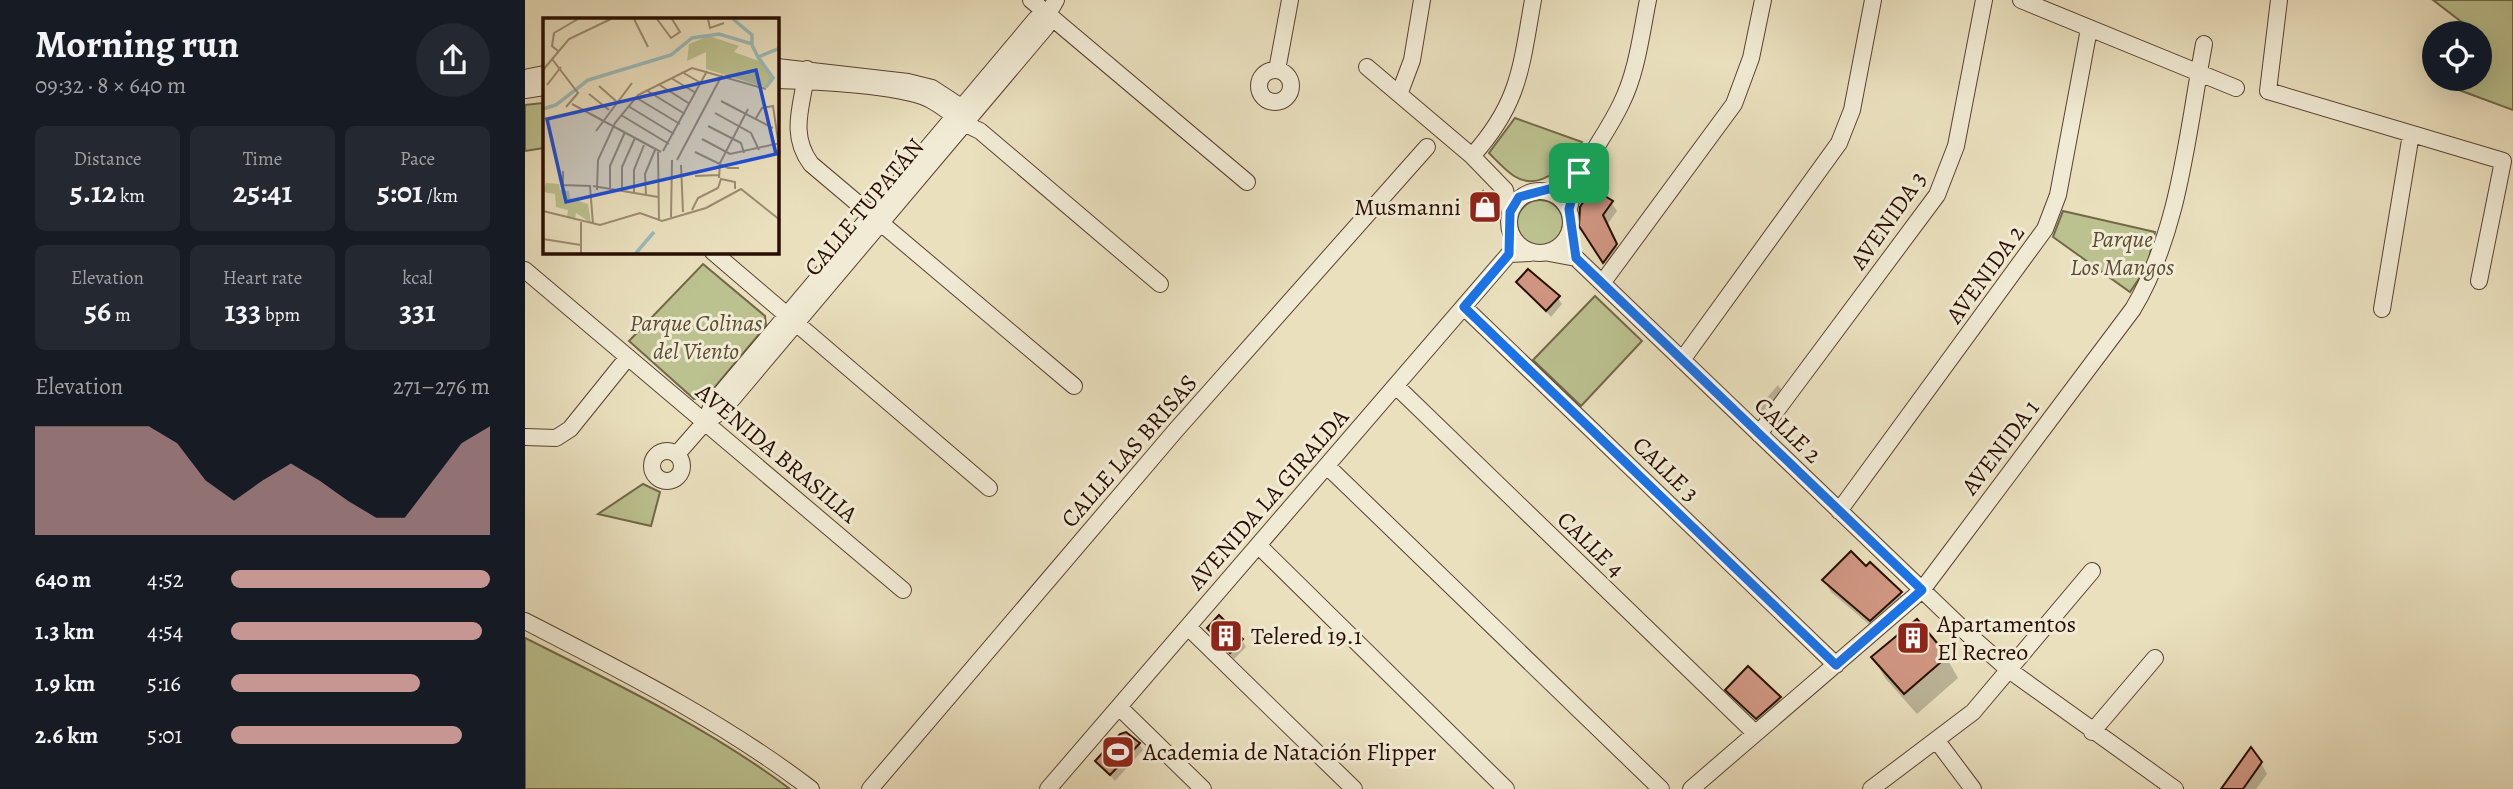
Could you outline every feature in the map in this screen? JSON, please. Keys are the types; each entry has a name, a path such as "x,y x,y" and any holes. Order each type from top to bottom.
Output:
{"street":[{"path":"1031,0 1052,7 1247,182"},
{"path":"1277,70 1290,0"},
{"path":"1400,92 1412,60 1422,0"},
{"path":"1472,156 1495,130 1516,89 1533,0"},
{"path":"1367,67 1400,92 1472,156 1505,190 1510,212 1509,254 1549,253 1576,258 1569,209 1579,173 1611,123 1631,81 1648,0"},
{"path":"1603,282 1734,104 1751,58 1763,0"},
{"path":"1682,360 1839,143 1852,110 1873,0"},
{"name":"AVENIDA 3","path":"1759,434 1937,195 1956,146 1984,0"},
{"path":"2021,0 2236,88"},
{"path":"2279,0 2267,91 2503,161 2479,281"},
{"name":"CALLE TUPATÁN","path":"677,454 705,422 722,411 790,319 962,115 1046,27 1052,7"},
{"name":"AVENIDA 2","path":"1839,511 2045,229 2059,195 2089,29"},
{"name":"AVENIDA 1","path":"1691,789 1922,590 2133,309 2152,277 2171,219 2204,44"},
{"path":"779,68 907,93 929,99 962,115 1160,284"},
{"path":"525,78 543,74"},
{"path":"779,80 806,75"},
{"path":"806,75 797,134 800,150 811,164 1073,386"},
{"path":"525,90 543,87"},
{"path":"2382,309 2411,134"},
{"name":"CALLE LAS BRISAS","path":"870,789 1176,430 1427,147"},
{"path":"1505,190 1527,193 1549,191 1564,185 1579,173"},
{"path":"1549,191 1558,195 1569,209"},
{"path":"1510,212 1519,197 1527,193"},
{"path":"1549,253 1563,242 1570,226"},
{"path":"1510,234 1515,244 1530,253"},
{"path":"715,254 989,488"},
{"name":"AVENIDA LA GIRALDA","path":"1049,789 1509,254"},
{"name":"CALLE 2","path":"1576,258 1968,635 2009,670 2092,732 2175,789"},
{"name":"AVENIDA BRASILIA","path":"525,270 903,590"},
{"name":"CALLE 3","path":"1464,307 1836,665"},
{"path":"525,438 556,438 570,429 628,357"},
{"name":"CALLE 4","path":"1396,386 1755,733"},
{"path":"1327,466 1661,789"},
{"path":"1258,545 1506,789"},
{"path":"1871,789 1973,712 2092,571"},
{"path":"525,621 680,701 771,758 811,789"},
{"path":"1188,627 1354,789"},
{"path":"2092,732 2155,658"},
{"path":"1119,707 1203,789"},
{"path":"1937,741 1973,789"}],"green space":[{"path":"2433,0 2513,0 2513,110 2462,91 2492,91 2492,21 2460,21"},
{"path":"542,103 543,148 525,151 525,105"},
{"path":"1515,118 1582,142 1553,173 1534,181 1524,181 1511,174 1489,153"},
{"path":"1540,200 1549,201 1556,207 1562,214 1562,232 1556,239 1549,245 1540,246 1531,245 1524,239 1518,232 1517,223 1518,214 1524,207 1531,201"},
{"name":"Parque Los Mangos","path":"2063,211 2155,232 2147,267 2130,292 2053,237"},
{"name":"Parque Colinas del Viento","path":"703,264 765,316 766,326 705,399 694,399 629,341"},
{"path":"1595,296 1642,341 1581,406 1533,360"},
{"path":"643,484 660,492 651,526 598,514"},
{"path":"525,638 694,726 790,789 525,789"}],"building":[{"path":"1592,188 1613,201 1603,215 1617,244 1603,263 1579,226 1580,207"},
{"name":"Musmanni","path":"1483,191 1495,211 1488,217 1470,203"},
{"path":"1528,269 1560,296 1546,311 1516,282"},
{"path":"1851,551 1866,566 1870,562 1902,592 1870,621 1822,580"},
{"name":"Telered 19.1","path":"1219,615 1243,639 1230,653 1207,628"},
{"name":"Apartamentos El Recreo","path":"1917,619 1948,656 1904,694 1871,657"},
{"path":"1748,666 1781,697 1756,719 1725,690"},
{"name":"Academia de Natación Flipper","path":"1126,732 1140,743 1110,775 1095,761 1120,734"},
{"path":"2251,747 2262,762 2243,789 2221,789"}],"place":[{"name":"Musmanni","path":"1485,207"},
{"name":"Telered 19.1","path":"1226,636"},
{"name":"Apartamentos El Recreo","path":"1913,638"},
{"name":"Academia de Natación Flipper","path":"1118,752"}],"route":[{"path":"1579,173 1569,209 1576,258 1922,590 1907,606 1836,665 1464,307 1509,254 1510,212 1519,197 1564,185 1579,173"}]}
